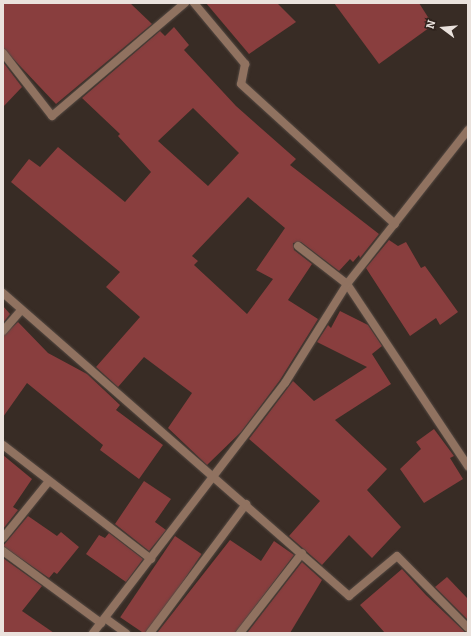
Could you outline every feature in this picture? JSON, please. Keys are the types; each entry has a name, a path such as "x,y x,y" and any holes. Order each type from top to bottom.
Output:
{"street":[{"path":"3,53 52,116 185,3"},
{"path":"194,3 245,64 241,84 394,224"},
{"path":"93,633 285,383 347,284 468,130"},
{"path":"298,246 347,284 468,466"},
{"path":"3,293 302,552 349,596 397,556 468,628"},
{"path":"3,331 21,310"},
{"path":"3,445 151,559"},
{"path":"3,538 50,481"},
{"path":"150,633 246,504"},
{"path":"3,551 103,621 126,633"},
{"path":"240,633 302,552"}],"building":[{"path":"3,3 130,3 152,24 56,104 3,48"},
{"path":"206,3 277,3 296,22 249,54"},
{"path":"334,3 419,3 433,25 379,64"},
{"path":"174,27 189,45 184,50 236,106 296,159 290,165 379,234 360,258 359,255 353,262 350,259 339,271 301,242 293,243 294,250 312,264 288,300 318,319 280,380 241,432 207,465 168,428 192,393 144,357 118,387 96,367 140,317 106,287 120,272 11,182 29,159 40,167 58,147 125,202 151,172 118,136 120,134 82,98 160,31 165,36","holes":["193,108 239,153 208,186 158,141","248,197 285,228 256,270 273,279 247,314 194,265 198,261 192,256"]},
{"path":"3,62 22,87 3,107"},
{"path":"389,240 398,246 406,242 421,268 425,266 458,312 440,325 436,318 410,336 366,268"},
{"path":"3,306 10,314 3,323"},
{"path":"340,311 368,325 382,346 372,354 391,384 335,420 387,469 367,490 401,527 372,558 349,535 322,565 289,536 320,501 249,439 293,381 314,401 367,367 317,342 328,325 331,328"},
{"path":"18,322 48,353 87,374 120,405 116,410 163,445 139,479 100,450 103,445 27,383 3,417 3,336"},
{"path":"434,429 454,456 450,458 463,479 424,503 400,469 421,449 416,442"},
{"path":"3,455 32,479 13,507 18,510 3,529"},
{"path":"144,481 171,499 155,522 166,530 149,551 115,524"},
{"path":"28,516 57,536 61,532 79,547 57,574 54,572 49,578 3,546"},
{"path":"109,533 143,559 126,582 86,554 99,535 105,538"},
{"path":"175,536 202,554 148,633 144,633 120,617"},
{"path":"230,540 261,561 274,541 294,555 235,633 157,633"},
{"path":"3,558 42,586 22,611 54,633 3,633"},
{"path":"302,562 322,580 290,633 247,633"},
{"path":"402,569 426,595 466,633 385,633 360,605"},
{"path":"447,577 468,599 468,620 435,587"}]}
